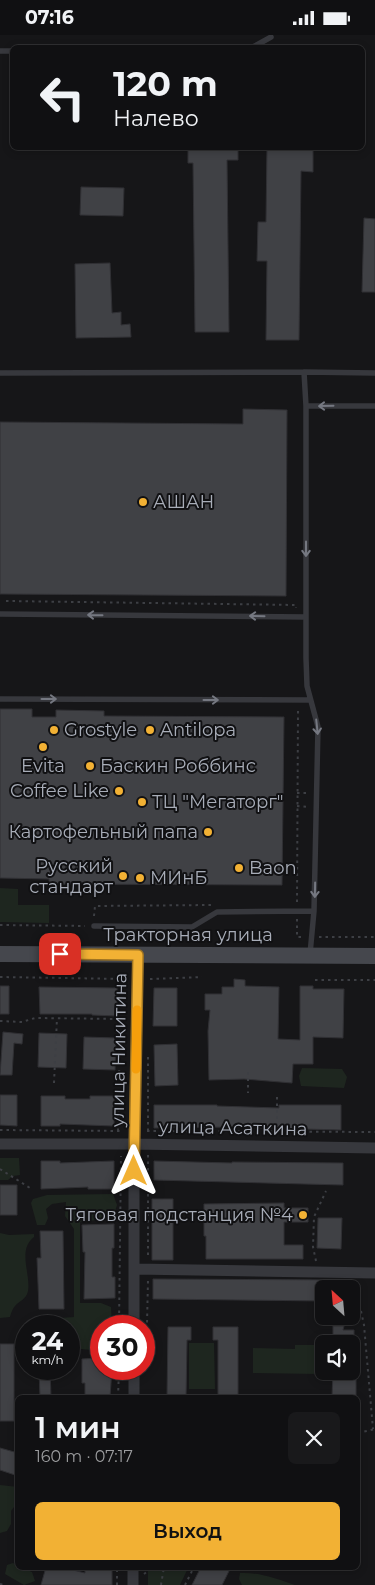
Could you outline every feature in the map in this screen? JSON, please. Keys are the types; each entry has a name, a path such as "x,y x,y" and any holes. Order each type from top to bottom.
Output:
{"main road":[{"name":"Тракторная улица","path":"0,954 375,956"}],"street":[{"name":"улица Никитина","path":"134,1315 134,1144 138,955"},
{"name":"улица Асаткина","path":"0,1144 148,1144 375,1148"},
{"path":"135,1269 375,1273"},
{"path":"134,1380 134,1395"},
{"path":"133,1570 133,1585"}],"lane":[{"path":"257,45 271,37"},
{"path":"304,372 306,407 307,686 318,727 314,911 310,955"},
{"path":"0,373 375,373"},
{"path":"306,407 375,406"},
{"path":"0,614 306,617"},
{"path":"0,699 310,700"},
{"path":"94,927 192,927 217,912 297,908 314,911"}],"path":[{"path":"6,601 296,605 297,610"},
{"path":"298,707 297,937 375,937"},
{"path":"297,793 308,793"},
{"path":"0,925 94,927 95,906 220,905"},
{"path":"0,977 138,979 202,977"},
{"path":"118,1131 122,979"},
{"path":"315,980 375,980"},
{"path":"0,1021 22,1022 35,1018 120,1019"},
{"path":"54,1083 57,1018"},
{"path":"147,1315 148,1051"},
{"path":"248,1072 248,1093"},
{"path":"277,1093 277,1132"},
{"path":"0,1130 375,1132"},
{"path":"119,1315 121,1156"},
{"path":"0,1169 30,1188"},
{"path":"318,1272 313,1247 314,1217 326,1191"},
{"path":"360,1432 374,1429 361,1311"},
{"path":"118,1395 119,1380"},
{"path":"372,1417 375,1422"},
{"path":"116,1585 117,1570"},
{"path":"144,1574 149,1570"},
{"path":"161,1585 164,1570"},
{"path":"185,1585 192,1570"}],"shaded area":[{"path":"0,888 18,889 18,905 49,905 49,923 0,922"},
{"path":"302,1068 342,1069 347,1077 344,1088 301,1086 299,1076"},
{"path":"0,1158 19,1158 20,1175 13,1176 8,1180 0,1180"},
{"path":"113,1194 117,1205 113,1218 80,1222 80,1303 101,1303 111,1307 111,1315 90,1315 90,1350 80,1348 80,1315 74,1315 74,1229 65,1216 66,1202 52,1204 46,1209 48,1218 45,1225 37,1225 31,1203 33,1199 47,1195"},
{"path":"0,1233 9,1235 34,1234 34,1237 29,1242 25,1255 28,1284 27,1294 14,1307 10,1317 0,1318"},
{"path":"189,1343 214,1343 215,1389 189,1389"},
{"path":"295,1345 315,1345 315,1374 253,1373 253,1348 295,1349"},
{"path":"0,1485 15,1487 15,1506 11,1511 11,1524 7,1531 0,1533"},
{"path":"13,1563 15,1564 15,1570 32,1572 35,1581 24,1585 5,1574 7,1565"},
{"path":"148,1570 187,1570 180,1585 148,1585"},
{"path":"240,1573 275,1578 295,1585 242,1585 239,1579"}],"building":[{"path":"188,150 238,150 238,160 227,160 229,332 195,332 193,163 188,163"},
{"path":"267,150 313,150 313,172 301,171 299,340 266,340 267,261 257,261 258,222 266,222"},
{"path":"81,187 124,188 123,216 80,215"},
{"path":"364,218 375,219 375,292 362,292"},
{"path":"110,263 112,313 121,312 121,325 130,324 131,337 76,338 75,264"},
{"name":"АШАН","path":"243,409 287,410 286,596 0,594 0,422 243,424"},
{"name":"ТЦ \"Мегаторг\"","path":"0,709 32,709 32,717 56,717 56,710 104,711 104,716 284,717 282,885 49,884 49,879 0,878"},
{"path":"234,979 245,980 245,986 279,987 278,1039 300,1040 300,986 313,986 313,989 344,989 343,1038 313,1037 313,1064 293,1064 292,1083 244,1079 209,1080 208,1031 210,1010 205,1010 205,994 222,994 222,987 234,987"},
{"path":"0,986 9,986 9,1014 0,1014"},
{"path":"39,987 117,988 117,1016 40,1014"},
{"path":"154,988 177,988 177,1026 153,1026"},
{"path":"3,1032 23,1034 22,1044 14,1043 12,1075 0,1075"},
{"path":"39,1033 67,1034 66,1068 38,1067"},
{"path":"84,1037 116,1038 115,1070 83,1069"},
{"path":"177,1044 178,1085 155,1086 154,1045"},
{"path":"0,1095 17,1095 17,1126 0,1125"},
{"path":"41,1096 65,1096 65,1099 90,1099 90,1096 114,1096 114,1126 60,1124 60,1126 41,1126"},
{"path":"154,1105 217,1105 279,1108 279,1105 341,1105 341,1130 231,1127 154,1128"},
{"path":"41,1161 60,1161 60,1163 114,1161 114,1189 88,1189 88,1187 41,1189"},
{"path":"154,1161 343,1163 343,1185 154,1180"},
{"path":"0,1185 17,1185 17,1215 0,1215"},
{"path":"152,1199 173,1199 173,1260 152,1260"},
{"path":"284,1203 284,1208 308,1208 308,1222 284,1222 284,1245 303,1245 303,1259 206,1259 204,1204"},
{"path":"318,1218 342,1218 341,1249 317,1248"},
{"path":"114,1224 112,1277 115,1277 115,1298 84,1299 85,1252 83,1252 82,1225"},
{"path":"40,1231 63,1231 64,1309 39,1309 37,1258 41,1258"},
{"path":"153,1279 342,1280 315,1280 315,1301 153,1299"},
{"path":"333,1326 344,1326 343,1330 354,1330 354,1335 333,1335"},
{"path":"168,1327 191,1327 191,1340 187,1340 186,1395 167,1395"},
{"path":"213,1327 238,1327 238,1395 218,1395 218,1340 213,1340"},
{"path":"0,1344 14,1344 14,1421 0,1421"},
{"path":"82,1359 90,1359 90,1380 111,1380 110,1395 85,1395 85,1383 82,1383"},
{"path":"39,1380 50,1380 51,1395 40,1395"},
{"path":"333,1380 356,1380 356,1395 332,1395"},
{"path":"0,1448 15,1452 15,1475 0,1470"},
{"path":"45,1570 73,1570 85,1573 85,1570 112,1570 112,1585 41,1585"},
{"path":"200,1570 229,1571 222,1585 192,1585"}],"slow traffic":[{"path":"136,1069 137,1010"}],"place":[{"name":"АШАН","path":"143,502"},
{"name":"Grostyle","path":"54,730"},
{"name":"Antilopa","path":"150,730"},
{"name":"Evita","path":"43,747"},
{"name":"Баскин Роббинс","path":"90,766"},
{"name":"Coffee Like","path":"119,791"},
{"name":"ТЦ \"Мегаторг\"","path":"142,802"},
{"name":"Картофельный папа","path":"208,832"},
{"name":"Baon","path":"239,868"},
{"name":"Русский стандарт","path":"123,876"},
{"name":"МИнБ","path":"140,878"},
{"name":"Тяговая подстанция №4","path":"303,1215"}],"route":[{"path":"60,954 138,955 134,1171"}]}
